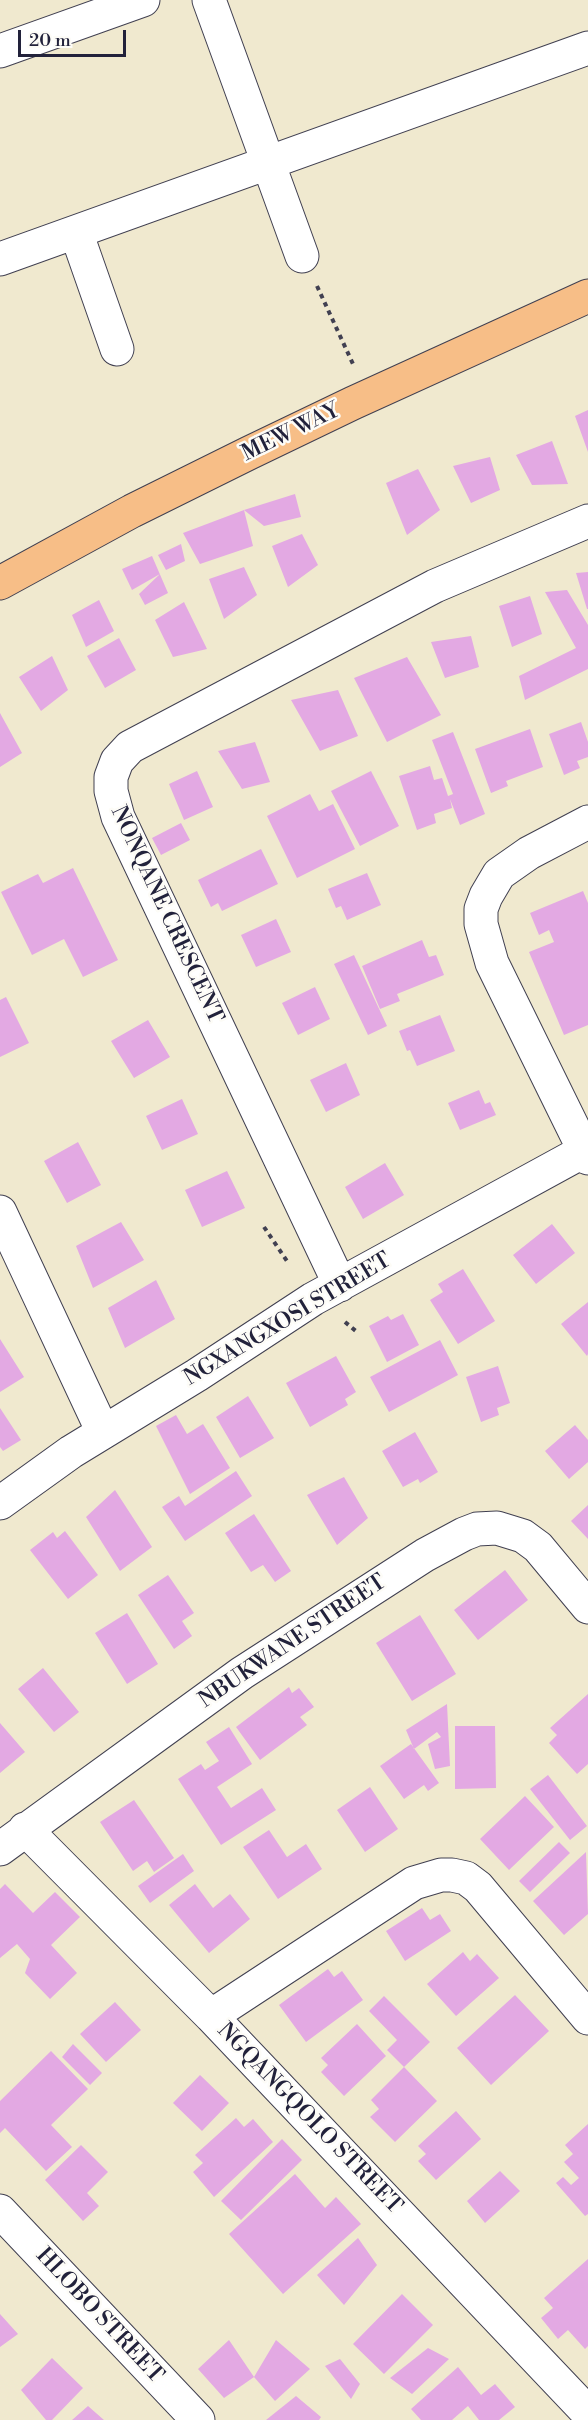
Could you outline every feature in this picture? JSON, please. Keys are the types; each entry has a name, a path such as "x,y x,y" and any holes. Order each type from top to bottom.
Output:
{"main road":[{"name":"MEW WAY","path":"0,583 132,511 249,453 588,296"}],"street":[{"path":"0,51 143,0"},
{"path":"209,0 302,256"},
{"path":"0,259 588,48"},
{"path":"76,232 117,349"},
{"name":"NONQANE CRESCENT","path":"339,1284 118,817 111,791 111,777 117,762 130,747 435,586 588,520"},
{"path":"586,1155 492,963 481,924 486,896 499,874 529,853 588,822"},
{"name":"NGXANGXOSI STREET","path":"0,1503 103,1432 339,1284 586,1155"},
{"path":"0,1212 103,1432"},
{"name":"NBUKWANE STREET","path":"12,1839 242,1673 425,1555 464,1534 477,1529 497,1528 523,1536 538,1547 588,1607"},
{"name":"NGQANGQOLO STREET","path":"12,1839 211,2016 588,2413"},
{"path":"211,2016 414,1883 441,1875 452,1875 466,1878 478,1887 588,2018"},
{"name":"HLOBO STREET","path":"0,2211 198,2420"}],"path":[{"path":"302,256 356,370"}],"building":[{"path":"588,410 588,452 575,416"},
{"path":"552,441 568,484 532,485 516,455"},
{"path":"490,457 500,490 471,503 453,466"},
{"path":"418,469 440,510 407,535 386,483"},
{"path":"295,494 301,517 264,526 244,510"},
{"path":"244,510 253,546 200,564 183,533"},
{"path":"302,534 318,565 288,587 272,546"},
{"path":"181,544 185,561 166,570 158,555"},
{"path":"152,556 160,574 132,590 122,569"},
{"path":"244,567 257,595 224,619 209,579"},
{"path":"588,572 588,609 587,609 576,573"},
{"path":"160,574 168,593 145,605 139,594"},
{"path":"567,590 588,625 588,669 525,700 519,676 576,648 545,592"},
{"path":"530,596 542,634 512,647 499,606"},
{"path":"99,600 114,631 86,647 72,615"},
{"path":"184,602 207,649 173,657 155,620"},
{"path":"471,636 479,667 445,678 431,642"},
{"path":"119,638 136,670 105,688 87,656"},
{"path":"52,656 68,690 41,711 19,677"},
{"path":"407,657 441,715 387,742 354,678"},
{"path":"338,690 358,736 320,751 291,700"},
{"path":"0,713 22,753 0,767"},
{"path":"581,722 588,742 588,757 577,761 580,768 564,775 549,734"},
{"path":"530,729 543,767 506,781 508,786 491,793 475,749"},
{"path":"453,732 485,814 460,825 450,799 452,808 434,814 436,823 417,830 399,776 430,766 434,780 442,778 448,796 453,794 432,740"},
{"path":"255,742 270,782 242,789 218,751"},
{"path":"197,771 213,807 184,820 169,784"},
{"path":"371,771 399,826 360,846 331,791"},
{"path":"310,794 319,811 333,804 355,849 297,878 267,816"},
{"path":"181,823 190,840 161,855 152,838"},
{"path":"261,849 278,884 222,911 218,903 211,907 198,880"},
{"path":"73,868 118,960 83,977 64,939 32,955 1,892 38,874 43,883"},
{"path":"367,873 381,905 347,920 341,906 336,908 328,889"},
{"path":"583,891 588,903 588,1025 564,1035 529,952 554,942 549,930 539,935 530,913"},
{"path":"276,919 291,952 256,967 241,935"},
{"path":"422,940 429,957 436,955 444,975 397,994 400,1001 380,1009 362,966"},
{"path":"354,955 387,1026 368,1035 334,964"},
{"path":"315,987 330,1019 298,1035 282,1003"},
{"path":"6,997 29,1043 0,1057 0,1000"},
{"path":"440,1015 455,1051 417,1066 410,1050 407,1051 399,1031"},
{"path":"148,1020 170,1057 134,1078 111,1041"},
{"path":"346,1063 360,1095 326,1112 310,1080"},
{"path":"479,1090 485,1104 490,1102 496,1115 460,1130 448,1103"},
{"path":"182,1099 198,1134 162,1150 146,1116"},
{"path":"78,1142 101,1185 67,1203 44,1161"},
{"path":"385,1163 404,1195 363,1219 345,1187"},
{"path":"227,1171 245,1208 202,1227 185,1190"},
{"path":"121,1222 144,1260 93,1288 76,1246"},
{"path":"552,1224 575,1253 536,1284 513,1255"},
{"path":"463,1269 495,1321 458,1344 430,1300 443,1292 438,1284"},
{"path":"156,1280 175,1319 125,1348 108,1308"},
{"path":"588,1302 588,1354 587,1356 561,1324"},
{"path":"403,1314 419,1345 387,1362 369,1326 388,1316 391,1320"},
{"path":"0,1339 24,1377 0,1392"},
{"path":"440,1340 458,1375 389,1412 370,1377"},
{"path":"336,1356 356,1392 345,1399 348,1405 310,1427 286,1383"},
{"path":"498,1366 510,1403 497,1408 499,1415 481,1422 466,1377"},
{"path":"248,1396 274,1438 240,1458 216,1417"},
{"path":"0,1408 21,1440 3,1451 0,1447"},
{"path":"176,1415 187,1434 203,1424 230,1468 190,1494 156,1426"},
{"path":"575,1425 588,1440 588,1462 569,1479 545,1451"},
{"path":"415,1432 438,1472 420,1483 418,1479 403,1487 382,1451"},
{"path":"236,1471 252,1496 185,1541 162,1507 179,1496 185,1506"},
{"path":"344,1477 368,1518 337,1545 307,1495"},
{"path":"115,1490 152,1547 120,1571 86,1517"},
{"path":"588,1505 588,1539 571,1521"},
{"path":"254,1514 291,1571 275,1582 263,1565 251,1572 225,1533"},
{"path":"65,1531 98,1575 68,1599 30,1550 53,1532 57,1538"},
{"path":"505,1570 528,1600 478,1640 454,1610"},
{"path":"168,1575 194,1613 182,1621 192,1636 174,1649 138,1595"},
{"path":"127,1613 158,1664 127,1684 95,1633"},
{"path":"420,1615 456,1674 412,1701 376,1643"},
{"path":"43,1668 79,1712 54,1732 18,1689"},
{"path":"289,1687 292,1693 299,1688 314,1707 300,1717 307,1725 260,1760 236,1727"},
{"path":"588,1694 588,1764 577,1774 549,1743 557,1735 550,1728"},
{"path":"447,1704 450,1766 435,1769 428,1744 441,1737 437,1732 414,1749 406,1730"},
{"path":"0,1723 25,1752 0,1773"},
{"path":"455,1726 495,1726 496,1788 455,1789"},
{"path":"229,1727 252,1764 217,1787 231,1808 262,1788 276,1810 221,1845 178,1779 201,1764 205,1770 219,1761 206,1742"},
{"path":"411,1744 439,1783 428,1791 424,1785 404,1799 380,1766"},
{"path":"548,1775 587,1826 570,1840 530,1789"},
{"path":"370,1787 398,1829 365,1852 337,1810"},
{"path":"525,1796 554,1827 509,1870 480,1839"},
{"path":"134,1800 174,1858 154,1872 147,1861 133,1871 100,1822"},
{"path":"269,1830 287,1857 306,1844 322,1869 278,1899 243,1847"},
{"path":"559,1842 570,1853 530,1892 519,1881"},
{"path":"586,1852 588,1914 564,1935 533,1901"},
{"path":"183,1854 194,1871 150,1903 138,1886"},
{"path":"5,1884 33,1913 55,1892 80,1917 51,1945 77,1973 50,1999 25,1973 30,1959 17,1944 0,1958 0,1889"},
{"path":"195,1884 213,1908 230,1894 250,1919 209,1953 169,1905"},
{"path":"422,1908 430,1920 440,1914 451,1931 405,1961 386,1931"},
{"path":"463,1952 470,1961 477,1954 499,1978 456,2016 427,1984"},
{"path":"328,1969 334,1977 342,1971 363,2000 306,2042 279,2005"},
{"path":"515,1995 549,2031 491,2085 457,2048"},
{"path":"384,1996 430,2042 404,2067 387,2050 397,2040 369,2011"},
{"path":"115,2002 141,2030 106,2062 80,2034"},
{"path":"357,2024 386,2056 344,2096 321,2072 328,2065 321,2058"},
{"path":"73,2044 102,2073 90,2085 62,2057"},
{"path":"51,2051 88,2089 51,2125 72,2147 46,2171 5,2128 0,2133 0,2101"},
{"path":"404,2067 437,2101 395,2142 370,2117 379,2109 371,2100"},
{"path":"200,2075 229,2103 202,2131 173,2103"},
{"path":"456,2111 481,2139 436,2180 418,2161 426,2154 418,2146"},
{"path":"236,2118 244,2127 253,2119 273,2142 214,2197 193,2172 203,2163 195,2155"},
{"path":"588,2124 588,2214 585,2216 556,2183 563,2177 571,2185 579,2178 564,2162 573,2154 565,2145"},
{"path":"282,2139 302,2160 241,2220 221,2201"},
{"path":"81,2145 108,2172 87,2193 99,2206 83,2221 45,2180"},
{"path":"500,2171 520,2191 485,2223 467,2201"},
{"path":"295,2174 325,2208 336,2197 361,2224 283,2294 229,2234"},
{"path":"358,2238 377,2265 344,2305 317,2275"},
{"path":"588,2259 588,2346 585,2349 568,2330 558,2339 541,2318 553,2308 544,2298"},
{"path":"402,2294 433,2325 384,2374 353,2344"},
{"path":"0,2314 18,2334 0,2347"},
{"path":"229,2340 254,2377 224,2398 198,2369"},
{"path":"276,2340 310,2369 275,2401 254,2377"},
{"path":"428,2348 449,2359 412,2394 390,2378"},
{"path":"52,2358 83,2388 52,2420 46,2420 21,2390"},
{"path":"340,2359 360,2384 351,2399 325,2366"},
{"path":"458,2367 481,2395 495,2384 515,2407 499,2420 479,2420 468,2406 452,2420 421,2420 411,2409"},
{"path":"296,2396 321,2417 319,2420 266,2420"},
{"path":"88,2406 104,2420 72,2420"}]}
